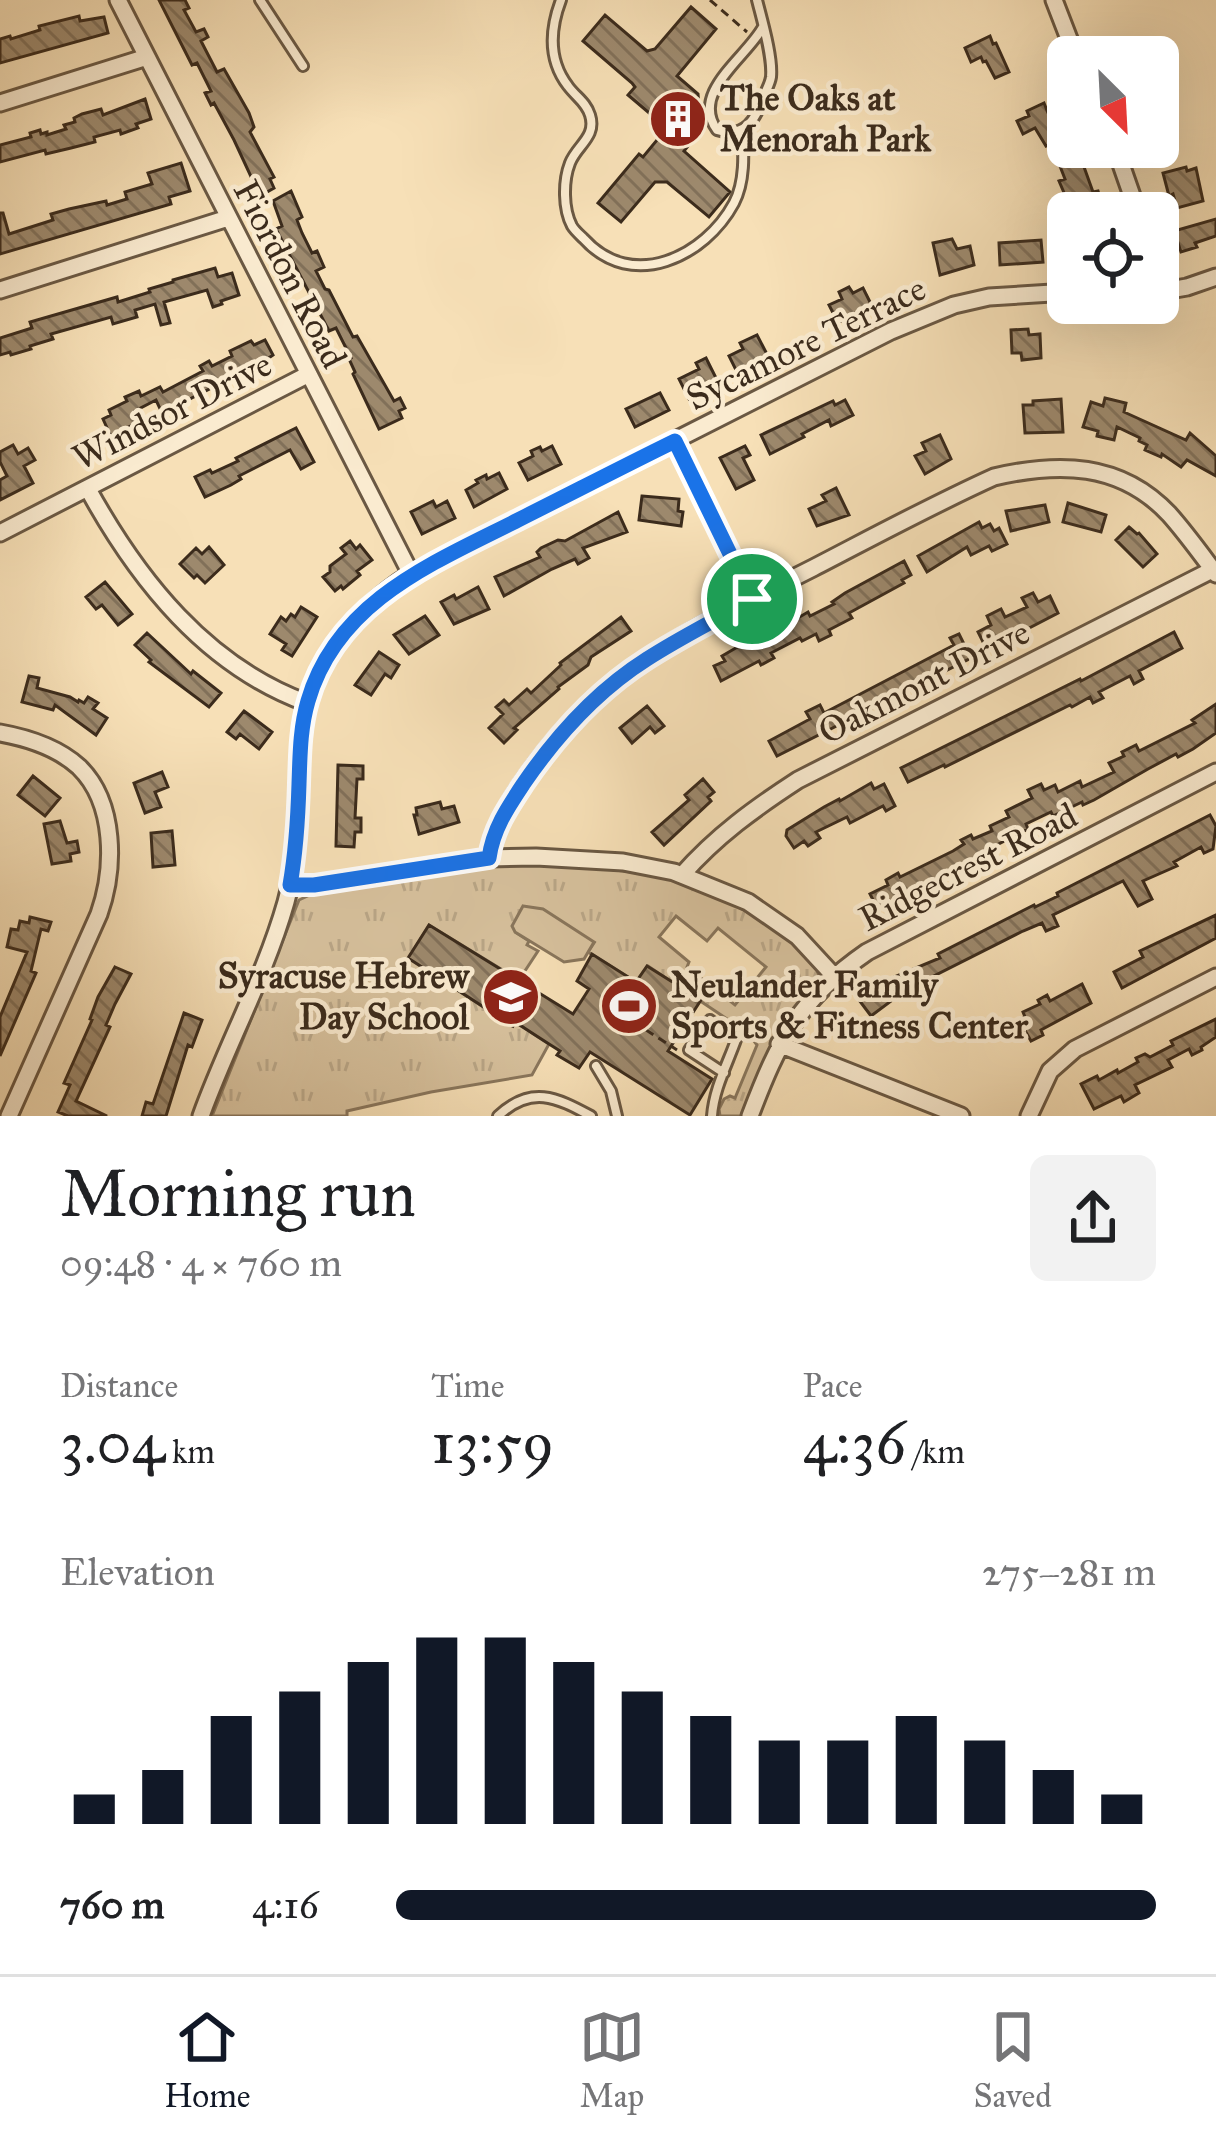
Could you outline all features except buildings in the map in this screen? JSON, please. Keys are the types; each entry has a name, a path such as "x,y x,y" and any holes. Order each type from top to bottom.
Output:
{"street":[{"name":"Fiordon Road","path":"118,0 411,574"},
{"path":"1054,0 1068,36"},
{"path":"0,103 147,57"},
{"path":"0,290 228,218"},
{"path":"1179,288 1216,277"},
{"name":"Sycamore Terrace","path":"201,1116 264,966 290,885 307,703 338,641 363,611 411,574 891,332 954,305 1047,293"},
{"name":"Windsor Drive","path":"0,533 307,375"},
{"path":"675,441 752,599"},
{"path":"489,858 504,812 539,761 605,690 646,659 752,599 994,477 1033,468 1081,467 1111,476 1168,512 1214,572"},
{"path":"88,489 117,542 175,614 253,676 307,703"},
{"name":"Oakmont Drive","path":"682,875 751,810 798,780 1214,572"},
{"path":"0,733 44,745 80,768 100,802 111,864 99,914 9,1116"},
{"name":"Ridgecrest Road","path":"750,1116 779,1044 833,975 867,952 1216,772"},
{"path":"290,885 489,858 622,862 682,875 748,902 797,936 833,975"},
{"path":"1029,1116 1050,1071 1075,1049 1216,977"},
{"path":"779,1044 961,1116"}],"lane":[{"path":"260,0 303,66"},
{"path":"561,0 552,23 554,60 592,120 590,134 571,160 564,192 571,225 594,250 615,262 652,267 688,252 716,231 736,199 744,159 742,131"},
{"path":"757,0 771,76 756,118 742,131 717,130 709,115 717,85 762,30"},
{"path":"712,1116 736,1040 710,1020 689,1051 724,1073"},
{"path":"596,1066 611,1091 617,1116"},
{"path":"498,1116 520,1101 543,1095 592,1116"}],"path":[{"path":"710,0 748,33 762,30"},
{"path":"636,1019 680,1051"},
{"path":"664,1041 692,1046"}],"green space":[{"path":"524,864 605,869 684,883 739,907 800,948 820,979 777,1034 743,1116 720,1116 719,1109 724,1099 735,1098 757,1045 748,1033 648,966 636,982 588,952 594,943 515,932 538,951 519,980 429,925 409,958 512,1026 515,1022 549,1044 532,1075 431,1092 347,1111 347,1116 212,1116 299,900 312,894","holes":["676,916 707,941 718,928 766,967 735,1005 687,967 689,962 659,937"]},
{"path":"523,906 543,909 594,942 584,959 564,962 515,932 512,926"}],"place":[{"name":"The Oaks at Menorah Park","path":"678,119"},
{"name":"Syracuse Hebrew Day School","path":"511,997"},
{"name":"Neulander Family Sports & Fitness Center","path":"629,1006"}],"route":[{"path":"675,441 752,599 646,659 605,690 539,761 504,812 489,858 290,885 307,703 338,641 363,611 411,574 675,441"}]}
